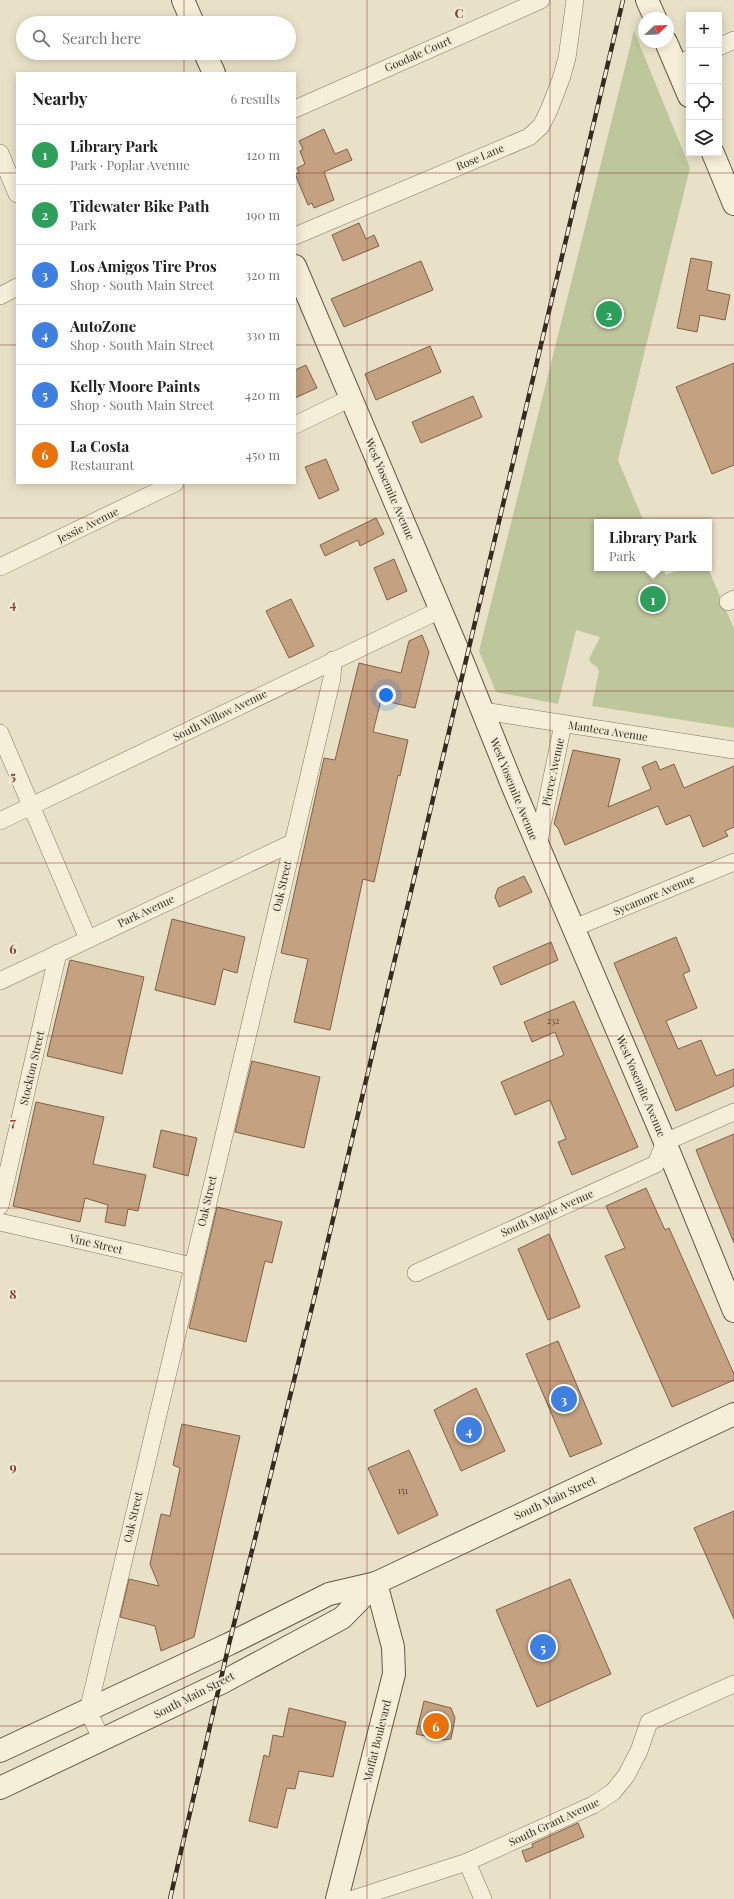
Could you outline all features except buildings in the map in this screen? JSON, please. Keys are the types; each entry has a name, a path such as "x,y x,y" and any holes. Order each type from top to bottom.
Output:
{"main road":[{"path":"183,0 190,16"},
{"path":"647,0 652,12"},
{"path":"671,48 682,62 687,84"},
{"path":"208,60 214,72"},
{"path":"714,156 734,204"},
{"name":"West Yosemite Avenue","path":"296,268 538,845 665,1142 734,1311"},
{"name":"South Main Street","path":"0,1751 229,1644 329,1594 376,1583 734,1414"},
{"name":"South Main Street","path":"0,1788 221,1682 342,1618 376,1583"},
{"name":"Moffat Boulevard","path":"337,1899 394,1674 393,1647 376,1583"}],"street":[{"name":"Goodale Court","path":"296,109 541,0"},
{"name":"Rose Lane","path":"296,236 529,137 541,126 561,79 567,58 575,0"},
{"path":"722,46 734,40"},
{"path":"0,153 16,192"},
{"path":"0,296 16,288"},
{"path":"296,425 351,398"},
{"name":"Jessie Avenue","path":"0,567 173,484"},
{"name":"South Willow Avenue","path":"0,821 440,610"},
{"name":"Oak Street","path":"88,1711 292,842 332,678 333,660"},
{"name":"Manteca Avenue","path":"483,711 734,750"},
{"name":"Pierce Avenue","path":"538,845 563,724"},
{"path":"0,733 88,939"},
{"name":"Park Avenue","path":"0,981 292,842"},
{"name":"Sycamore Avenue","path":"574,928 734,862"},
{"name":"Stockton Street","path":"0,1206 58,953"},
{"path":"665,1142 734,1112"},
{"name":"South Maple Avenue","path":"416,1273 656,1164 665,1142"},
{"name":"Vine Street","path":"0,1222 192,1266"},
{"name":"South Grant Avenue","path":"353,1899 467,1862 593,1805 613,1792 626,1776 639,1751 649,1722 734,1684"},
{"path":"88,1711 102,1740"},
{"path":"467,1862 483,1899"}],"green space":[{"path":"634,31 638,41 638,48 641,48 690,168 618,460 643,519 594,519 594,571 664,571 666,575 676,571 709,571 734,629 734,728 592,706 599,671 589,659 600,637 576,630 558,704 496,692 479,651"}],"railway":[{"path":"170,1899 229,1644 315,1295 623,0"}],"place":[{"name":"Tidewater Bike Path","path":"609,314"},
{"name":"Library Park","path":"653,599"},
{"name":"Los Amigos Tire Pros","path":"564,1399"},
{"name":"AutoZone","path":"469,1430"},
{"name":"Kelly Moore Paints","path":"543,1647"},
{"name":"La Costa","path":"436,1726"}]}
